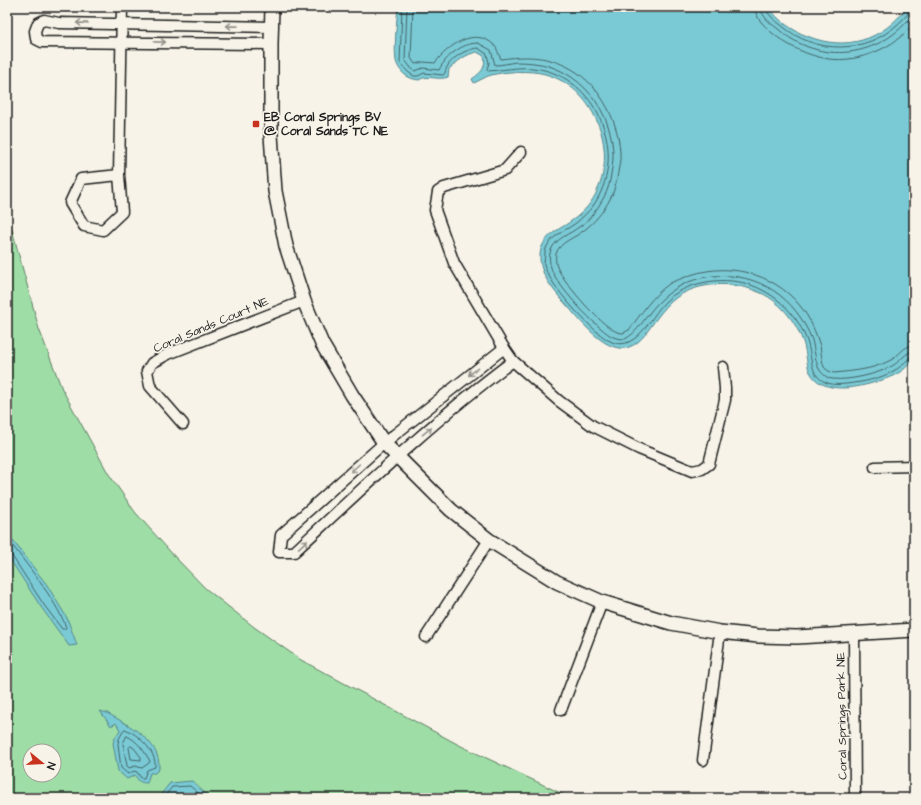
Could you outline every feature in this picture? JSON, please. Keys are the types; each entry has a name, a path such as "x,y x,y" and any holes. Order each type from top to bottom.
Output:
{"street":[{"path":"119,175 81,179 70,202 84,226 103,230 122,212 119,175 122,7"},
{"path":"272,7 271,135 274,191 286,246 304,301 322,344 352,395 384,443 451,510 488,540 556,582 602,602 671,623 720,632 758,636 797,637 914,630"},
{"path":"271,27 59,23 44,20 38,23 35,31 36,39 42,42 271,44"},
{"path":"521,152 505,170 444,188 438,192 434,210 454,262 513,361 559,402 593,426 638,449 692,470 702,469 709,464 725,400 723,367"},
{"name":"Coral Sands Court NE","path":"183,424 150,386 147,371 152,363 168,354 304,301"},
{"path":"504,348 384,443 281,535 279,552 294,552 397,456 487,380 513,361"},
{"path":"875,467 914,466"},
{"path":"426,636 488,540"},
{"path":"561,710 602,602"},
{"path":"703,760 720,632"},
{"name":"Coral Springs Park NE","path":"854,634 855,798"}],"green space":[{"path":"7,211 39,329 62,389 108,473 135,512 175,557 205,588 254,627 301,660 459,745 571,798 7,798"}],"water":[{"path":"398,7 769,7 781,21 807,36 822,41 849,43 863,40 875,35 887,28 907,7 914,7 914,358 910,364 894,375 869,384 836,388 821,383 815,379 810,372 801,336 786,312 772,300 756,291 726,285 695,288 677,297 664,309 645,335 634,345 621,348 604,342 581,322 553,289 544,274 540,258 543,243 555,231 578,216 591,202 603,174 604,156 602,138 597,121 588,105 576,92 562,81 545,74 525,72 501,73 488,76 474,83 472,79 481,72 484,67 484,56 477,52 466,56 452,66 449,69 448,77 422,78 419,80 409,77 401,71 397,64 395,54"},
{"path":"7,533 47,585 67,618 77,645 69,646 7,555"},
{"path":"100,711 107,713 133,728 149,742 155,750 159,769 155,773 150,773 147,783 143,783 137,779 135,775 127,779 118,771 113,743 120,730 116,723 111,726"},
{"path":"192,781 210,798 158,798 170,783"}],"place":[{"name":"EB Coral Springs BV @ Coral Sands TC NE","path":"256,124"}]}
